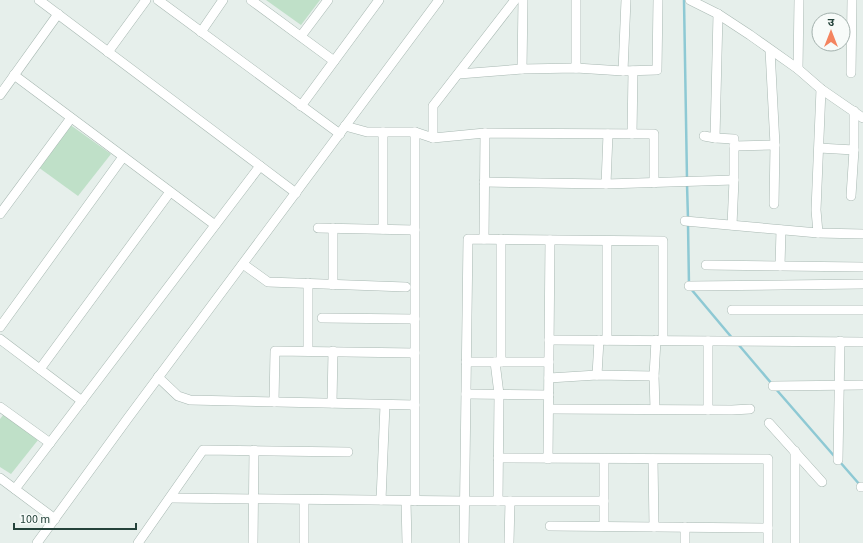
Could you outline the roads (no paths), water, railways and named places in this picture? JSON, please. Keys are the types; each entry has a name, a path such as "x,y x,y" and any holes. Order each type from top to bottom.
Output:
{"street":[{"path":"39,0 296,193"},
{"path":"108,52 146,0"},
{"path":"158,0 301,106 343,130 367,132 415,132 433,138 485,133 654,134 654,183"},
{"path":"201,32 223,0"},
{"path":"251,0 334,61"},
{"path":"301,36 328,0"},
{"path":"301,106 379,0"},
{"path":"37,543 158,377 439,0"},
{"path":"433,138 433,106 515,0"},
{"path":"522,69 523,0"},
{"path":"576,0 576,68"},
{"path":"623,71 626,0"},
{"path":"459,74 522,69 576,68 623,71 657,70 658,0"},
{"path":"690,0 718,14 798,69 821,89 863,118"},
{"path":"798,69 799,0"},
{"path":"851,73 852,0"},
{"path":"0,95 58,14"},
{"path":"715,138 718,14"},
{"path":"770,50 775,145 774,204"},
{"path":"632,134 633,71"},
{"path":"14,75 215,225"},
{"path":"818,233 816,210 821,89"},
{"path":"851,196 854,150 854,111"},
{"path":"0,214 71,118"},
{"path":"383,132 383,229"},
{"path":"407,543 411,501 415,405 415,132"},
{"path":"484,239 485,133"},
{"path":"606,184 608,134"},
{"path":"704,136 734,139 732,226"},
{"path":"734,146 775,145"},
{"path":"819,148 854,150"},
{"path":"0,327 124,157"},
{"path":"15,489 260,166"},
{"path":"484,182 606,184 734,180"},
{"path":"40,369 170,192"},
{"path":"685,221 818,233 863,234"},
{"path":"318,228 415,230"},
{"path":"332,285 333,228"},
{"path":"780,266 781,230"},
{"path":"464,543 468,239 663,241 660,340 654,376 655,410"},
{"path":"498,501 498,362 501,239"},
{"path":"548,458 550,240"},
{"path":"597,375 603,340 607,241"},
{"path":"243,264 268,282 406,287"},
{"path":"706,265 863,267"},
{"path":"308,283 308,351"},
{"path":"689,286 863,284"},
{"path":"732,310 863,310"},
{"path":"322,318 415,319"},
{"path":"0,339 82,401"},
{"path":"549,340 863,342"},
{"path":"708,340 708,410"},
{"path":"838,460 840,341"},
{"path":"274,402 275,351 415,352"},
{"path":"332,351 332,403"},
{"path":"466,362 549,362"},
{"path":"549,378 597,375 654,376"},
{"path":"158,377 178,396 190,400 415,405"},
{"path":"774,386 863,385"},
{"path":"466,394 549,395"},
{"path":"381,500 384,404"},
{"path":"0,407 50,443"},
{"path":"549,409 750,409"},
{"path":"769,423 822,482"},
{"path":"138,543 203,450 348,452"},
{"path":"253,543 254,450"},
{"path":"795,451 795,543"},
{"path":"498,458 768,459 768,543"},
{"path":"604,458 604,526"},
{"path":"653,458 654,527"},
{"path":"0,478 55,519"},
{"path":"170,498 411,501 604,500"},
{"path":"304,500 304,543"},
{"path":"509,543 510,501"},
{"path":"550,526 768,528"},
{"path":"685,527 685,543"}],"waterway":[{"path":"684,0 687,179"},
{"path":"687,184 688,219"},
{"path":"688,224 689,285"},
{"path":"691,289 733,339"},
{"path":"738,344 772,384"},
{"path":"775,388 835,457"},
{"path":"840,462 860,485"}]}
